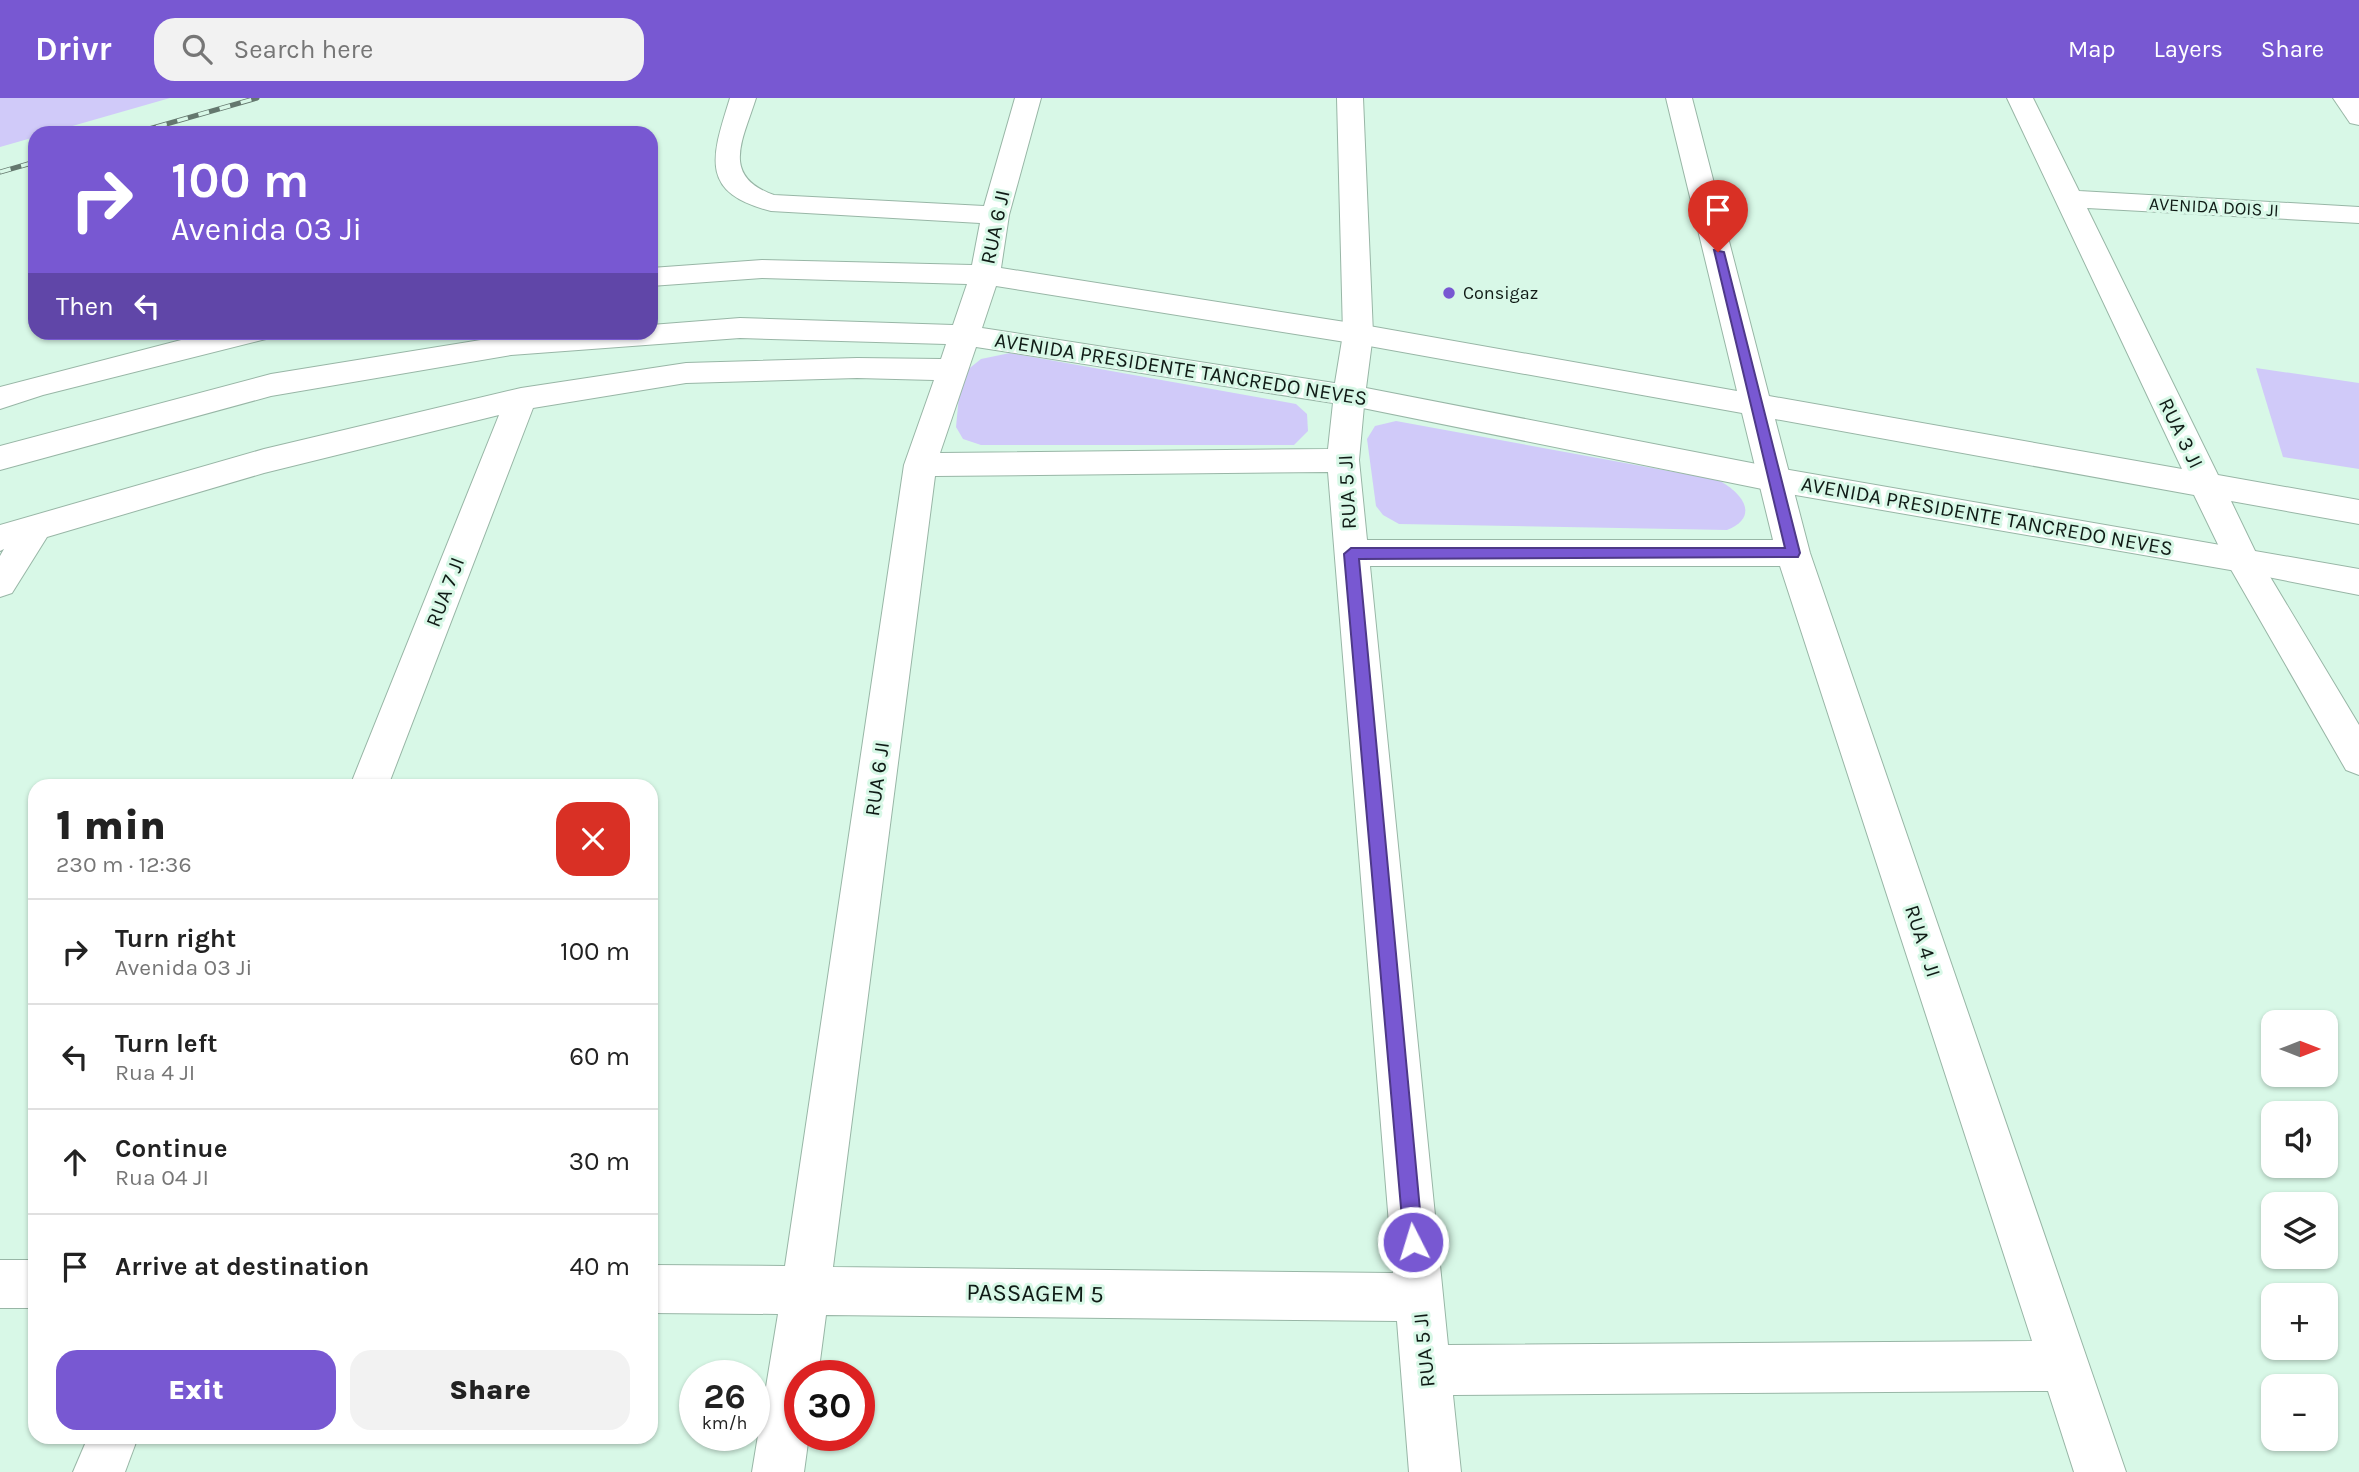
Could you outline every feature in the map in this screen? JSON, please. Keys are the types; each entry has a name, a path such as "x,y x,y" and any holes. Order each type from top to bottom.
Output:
{"street":[{"path":"743,98 725,169 732,184 748,195 771,203 995,215"},
{"name":"RUA 6 JI","path":"778,1472 806,1290 920,465 985,275 995,215 1028,98"},
{"name":"RUA 5 JI","path":"1350,98 1358,334 1343,460 1435,1472"},
{"name":"RUA 4 JI","path":"1679,98 1772,479 1793,553 2100,1472"},
{"path":"2004,98 2020,98"},
{"name":"RUA 3 JI","path":"2020,98 2242,559 2359,758"},
{"path":"2346,98 2359,117"},
{"name":"AVENIDA DOIS JI","path":"2069,199 2359,215"},
{"path":"658,277 762,270 985,275 1358,334 1756,407 2205,483 2359,512"},
{"name":"AVENIDA PRESIDENTE TANCREDO NEVES","path":"658,334 740,328 1349,395 1772,479 2242,559 2359,582"},
{"path":"0,398 36,386 223,340"},
{"name":"AVENIDA PRESIDENTE TANCREDO NEVES","path":"0,458 271,386 512,345 579,340"},
{"path":"0,538 264,461 521,399 686,373 857,368 957,352"},
{"name":"RUA 7 JI","path":"372,779 521,399"},
{"path":"920,465 1343,460"},
{"path":"0,584 36,527"},
{"path":"1351,554 1793,553"},
{"path":"0,1284 28,1284"},
{"name":"PASSAGEM 5","path":"658,1289 1418,1297"},
{"path":"1426,1370 2065,1366"},
{"path":"99,1472 110,1444"}],"shaded area":[{"path":"0,98 170,98 72,126 28,126 28,139 0,147"},
{"path":"1010,353 1296,404 1307,414 1308,431 1294,445 981,445 963,439 956,427 961,375 981,359"},
{"path":"2256,368 2359,383 2359,469 2283,457"},
{"path":"1396,421 1718,480 1734,490 1744,504 1745,511 1738,524 1727,530 1399,524 1383,515 1376,506 1367,439 1375,426"}],"railway":[{"path":"159,126 257,98"},
{"path":"0,172 28,164"}],"place":[{"name":"Consigaz","path":"1449,293"}],"route":[{"path":"1413,1242 1351,554 1793,553 1772,479 1718,252"}]}
